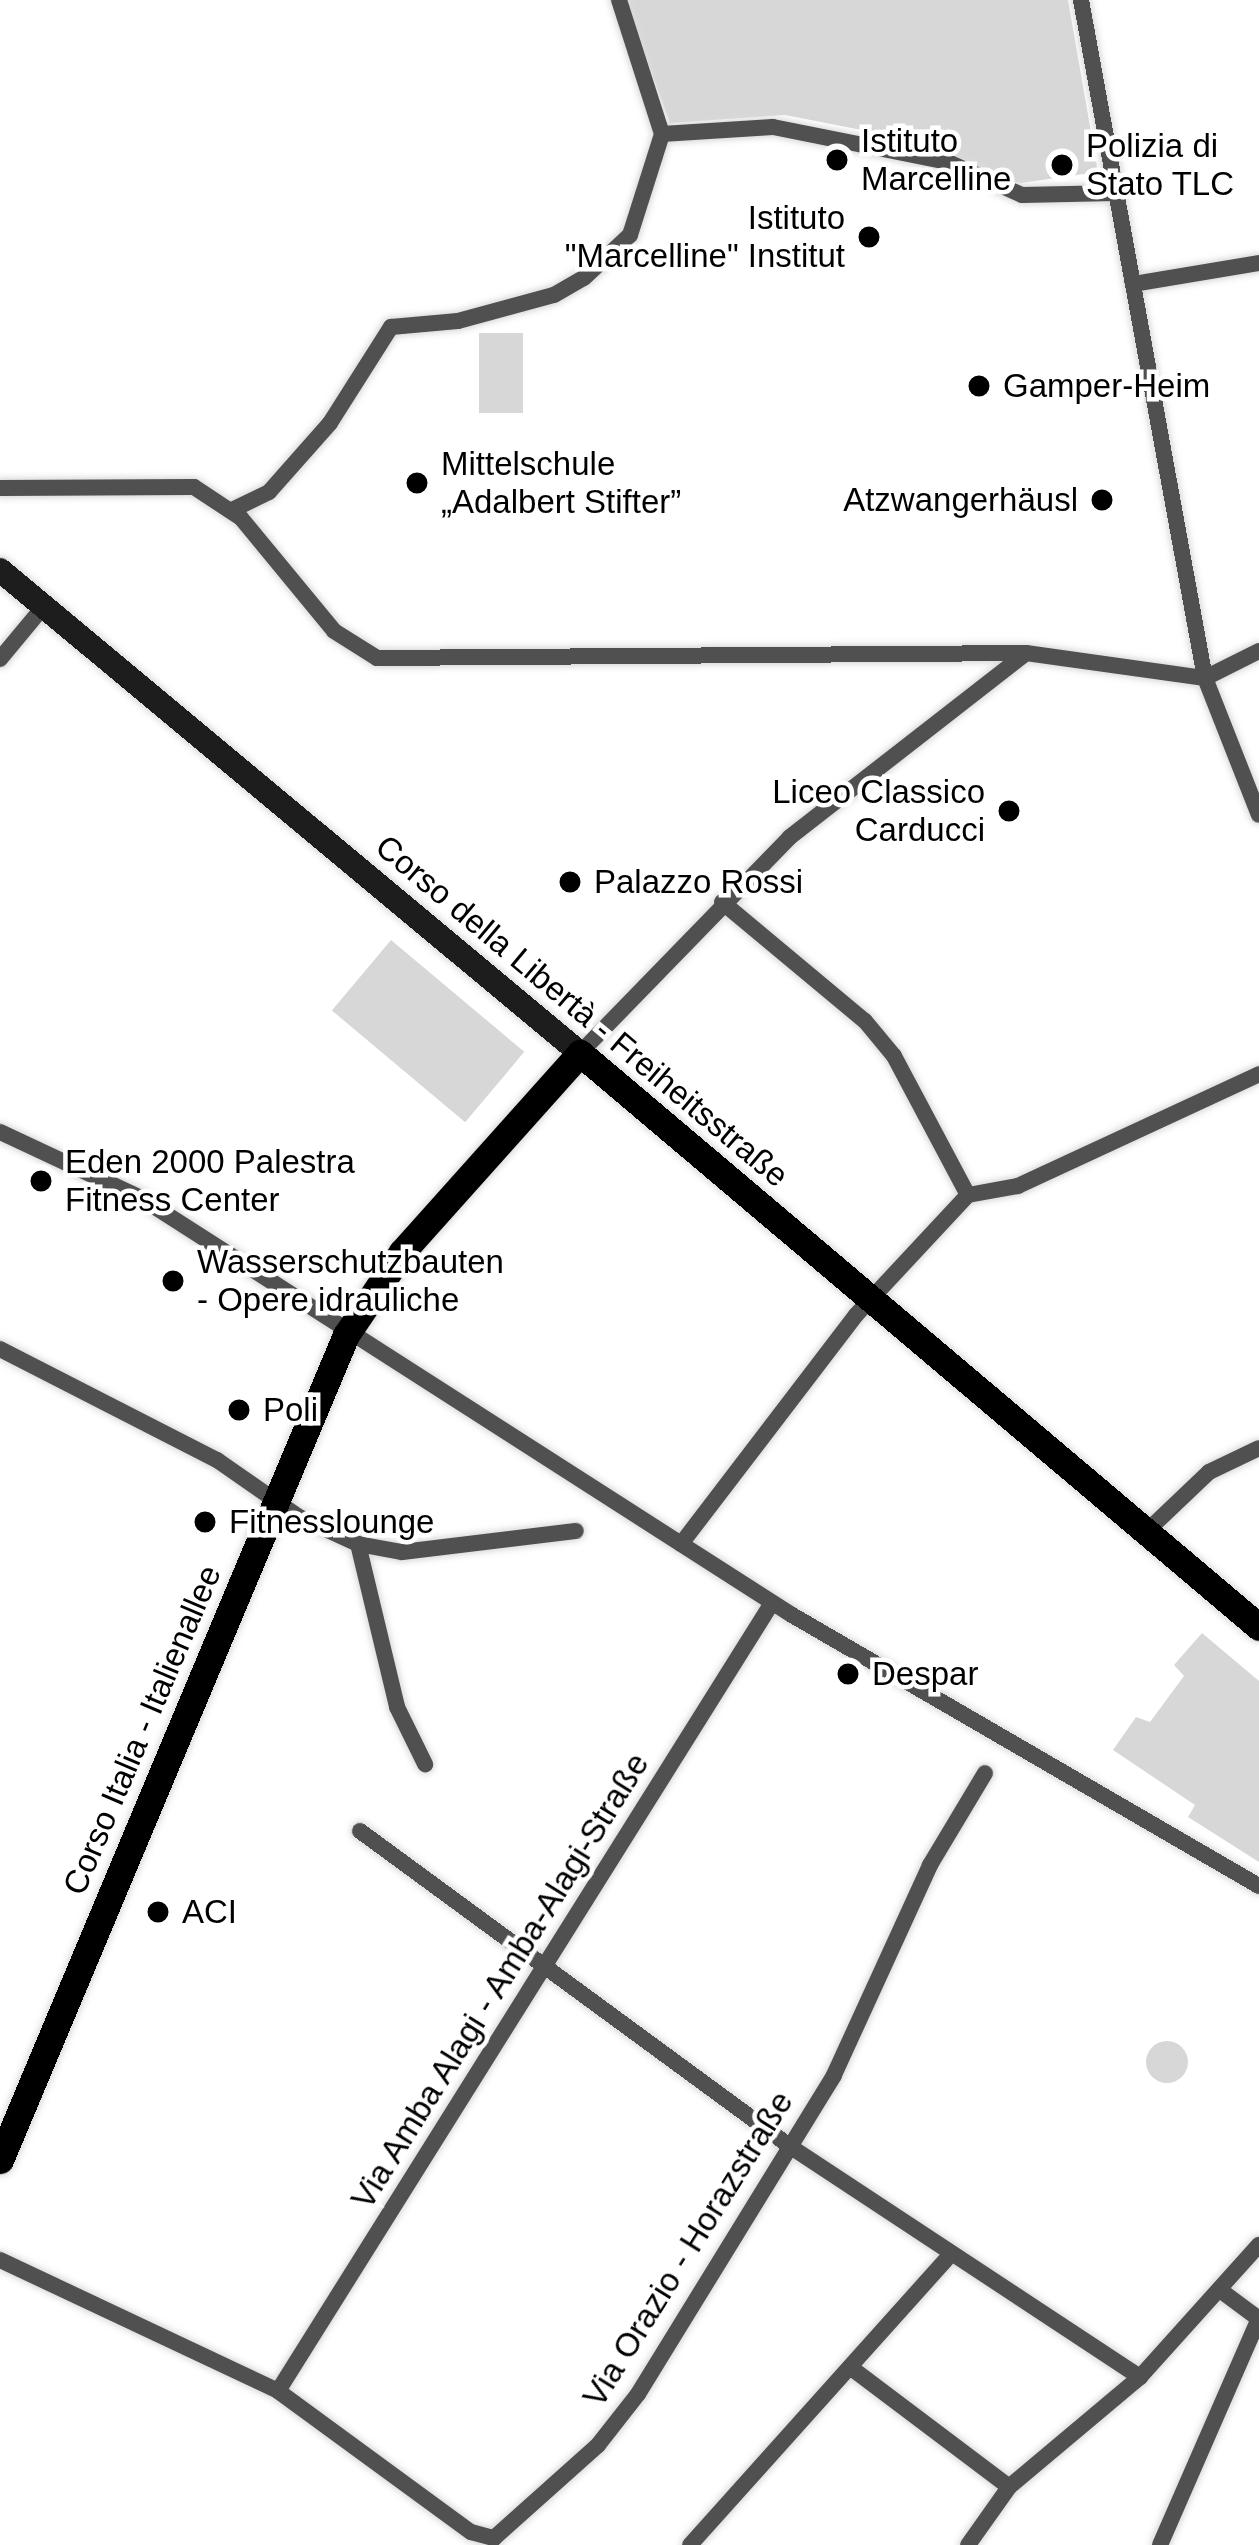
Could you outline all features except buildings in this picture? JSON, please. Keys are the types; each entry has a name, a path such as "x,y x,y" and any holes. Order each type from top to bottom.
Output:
{"main road":[{"name":"Corso della Libertà - Freiheitsstraße","path":"0,569 1259,1627"},
{"name":"Corso Italia - Italienallee","path":"0,2160 346,1335 401,1252 580,1053"}],"street":[{"path":"232,510 269,492 331,423 391,327 458,321 554,295 584,278 630,235 662,134 619,0"},
{"path":"1081,0 1205,678 1259,815"},
{"path":"662,134 773,127 948,162 1022,195 1116,193"},
{"path":"1133,284 1259,263"},
{"path":"0,488 176,483 232,510 334,631 377,658 1026,653 1205,678 1259,650"},
{"path":"0,659 44,606"},
{"path":"580,1053 790,837 1026,653"},
{"path":"722,902 865,1021 894,1056 968,1195"},
{"path":"682,1544 871,1299 968,1195 1018,1186 1259,1074"},
{"path":"0,1132 141,1198 346,1335 772,1603 1003,1742 1082,1777 1259,1886"},
{"path":"0,1349 217,1460 278,1502 358,1544 402,1552 512,1533 576,1531"},
{"path":"1146,1532 1209,1472 1259,1448"},
{"path":"358,1544 397,1707 425,1764"},
{"name":"Via Amba Alagi - Amba-Alagi-Straße","path":"278,2391 772,1603"},
{"name":"Via Orazio - Horazstraße","path":"0,2260 278,2391 471,2532 493,2541 598,2445 638,2394 834,2074 930,1865 1003,1742"},
{"path":"360,1832 790,2147 1140,2377"},
{"path":"968,2545 1010,2487 1140,2377 1259,2246"},
{"path":"690,2545 950,2255"},
{"path":"1160,2545 1259,2319 1220,2290"},
{"path":"850,2367 1010,2487"}],"shaded area":[{"path":"625,0 1068,0 1098,172 1021,183 995,178 933,144 785,115 670,123"},
{"path":"479,333 523,333 523,413 479,413"},
{"path":"391,940 524,1052 465,1122 332,1010"},
{"path":"1202,1633 1259,1681 1259,1862 1188,1817 1195,1805 1113,1750 1136,1717 1150,1722 1184,1676 1174,1665"},
{"path":"1167,2041 1182,2047 1188,2062 1182,2077 1167,2083 1152,2077 1146,2062 1152,2047"}],"place":[{"name":"Istituto Marcelline","path":"837,160"},
{"name":"Polizia di Stato TLC","path":"1062,165"},
{"name":"Istituto \"Marcelline\" Institut","path":"869,237"},
{"name":"Gamper-Heim","path":"979,386"},
{"name":"Mittelschule „Adalbert Stifter”","path":"417,483"},
{"name":"Atzwangerhäusl","path":"1102,500"},
{"name":"Liceo Classico Carducci","path":"1009,811"},
{"name":"Palazzo Rossi","path":"570,882"},
{"name":"Eden 2000 Palestra Fitness Center","path":"41,1181"},
{"name":"Wasserschutzbauten - Opere idrauliche","path":"173,1281"},
{"name":"Poli","path":"239,1410"},
{"name":"Fitnesslounge","path":"205,1522"},
{"name":"Despar","path":"848,1674"},
{"name":"ACI","path":"158,1912"}]}
